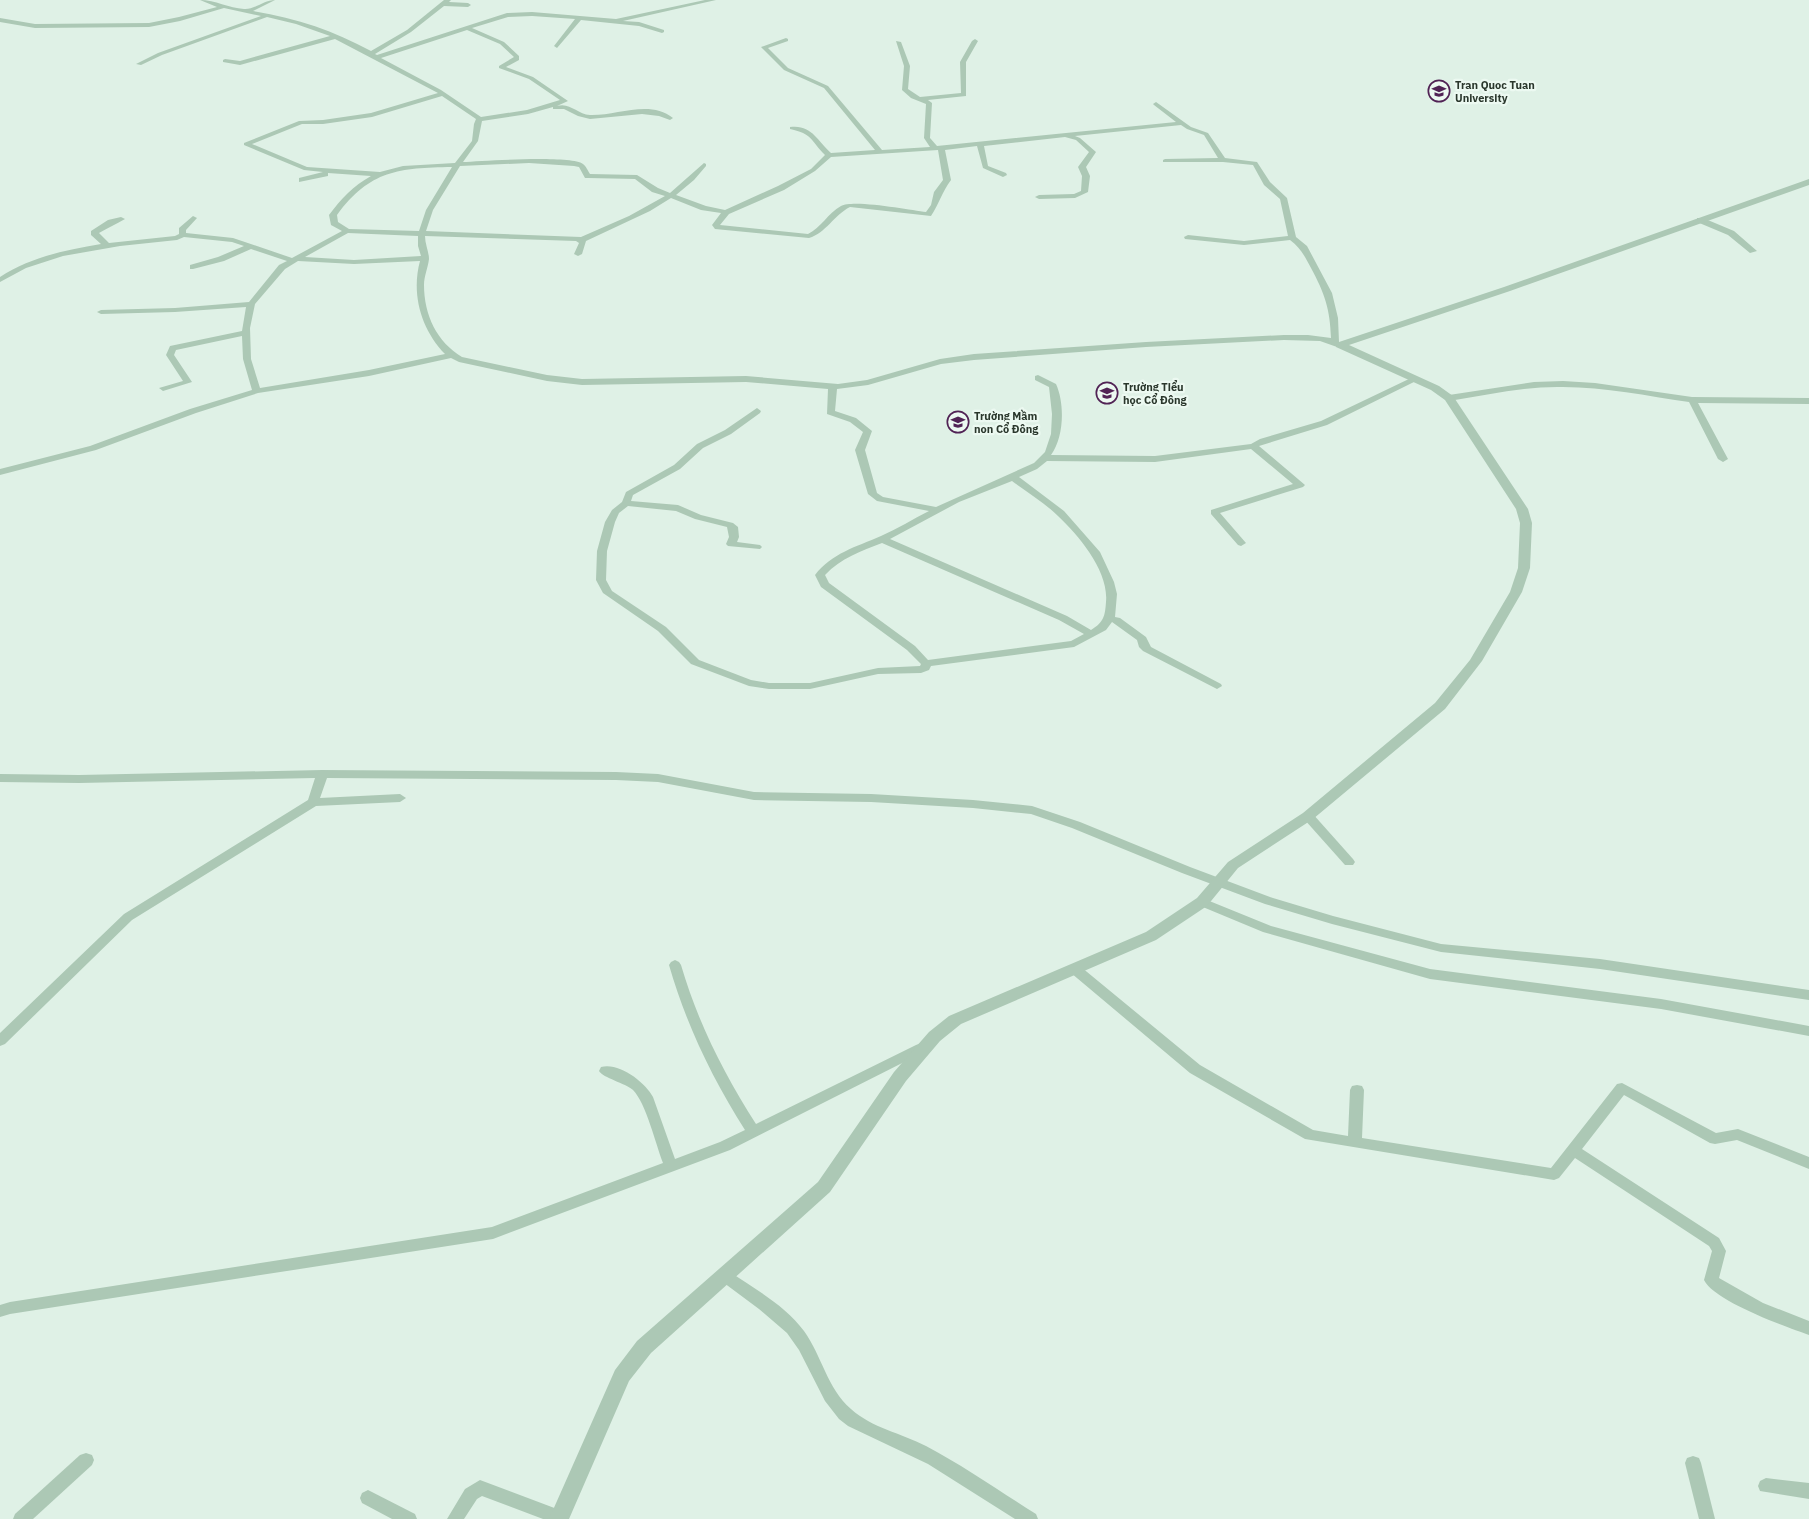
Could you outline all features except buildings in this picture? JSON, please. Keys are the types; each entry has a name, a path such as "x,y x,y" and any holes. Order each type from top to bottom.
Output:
{"street":[{"path":"204,0 222,7 266,15 338,36 458,103 480,119"},
{"path":"248,11 272,0"},
{"path":"616,21 713,0"},
{"path":"374,56 371,54 409,31 445,2 468,5"},
{"path":"0,20 35,26 149,25 180,19 222,7"},
{"path":"139,64 160,54 266,15"},
{"path":"374,56 469,29 510,15 616,21 662,31"},
{"path":"558,46 579,18"},
{"path":"469,29 502,44 517,57 501,67 531,78 565,101 534,110"},
{"path":"225,61 240,63 338,36"},
{"path":"786,40 764,47 786,69 826,86 877,144 880,151"},
{"path":"917,99 964,95 963,62 975,41"},
{"path":"898,42 907,66 905,90 917,99 928,103 927,138 938,148 944,156 946,180 938,192 935,205 928,214 849,205 830,218 816,235 809,236 718,227 716,225 726,212 781,188 813,170 829,155 938,148 1184,123"},
{"path":"379,174 331,172 294,164 246,144 304,121 323,122 372,115 440,94"},
{"path":"1156,104 1190,128 1206,134 1223,160"},
{"path":"451,355 425,320 420,297 421,268 425,258 420,248 420,229 457,164 476,139 476,124 480,119 562,105 571,109 579,116 637,112 670,118"},
{"path":"792,128 810,132 829,155"},
{"path":"1039,196 1075,196 1084,192 1086,176 1082,167 1093,152 1078,140 1065,135"},
{"path":"980,144 985,167 1003,175"},
{"path":"1165,161 1223,160 1252,162 1260,169 1267,182 1283,198 1292,238"},
{"path":"704,165 692,181 672,196 581,240 500,235 420,235 347,231 334,223 333,215 356,189 371,177 379,174 402,167 529,161 576,164 581,166 588,176 637,177 653,190 672,196 704,208 726,212"},
{"path":"302,180 331,172"},
{"path":"1338,343 1507,289 1809,182"},
{"path":"183,235 182,230 193,218"},
{"path":"106,245 94,233 111,222 121,219"},
{"path":"1700,220 1731,233 1753,252"},
{"path":"257,391 247,359 246,333 251,304 282,267 347,231"},
{"path":"0,280 27,264 106,245 177,238 183,235 213,237 251,246 292,260 362,262 425,258"},
{"path":"1188,237 1244,242 1292,238 1303,246 1328,294 1338,343"},
{"path":"578,254 583,242 581,240"},
{"path":"193,267 221,259 251,246"},
{"path":"101,312 175,310 251,304"},
{"path":"163,388 188,382 170,355 173,348 246,333"},
{"path":"0,472 93,448 193,411 257,391 369,374 451,355 476,364 567,381 746,379 833,386 868,382 940,362 974,356 1208,340 1298,337 1338,343 1449,398 1489,460 1513,492 1526,523 1524,568 1516,592 1479,656 1440,706 1308,816 1233,865 1209,892 1151,936 1076,970 955,1020 935,1034 922,1048 824,1187 726,1276 644,1346 631,1362 622,1376 559,1518 480,1488 471,1494 455,1519"},
{"path":"1038,378 1054,386 1058,408 1051,445 1046,458"},
{"path":"926,663 911,648 824,585 820,575 832,562 939,510 1013,477 1046,458 1155,459 1252,446 1324,423 1414,380"},
{"path":"1449,398 1534,385 1563,384 1595,386 1692,400 1809,401"},
{"path":"833,386 830,412 853,420 868,431 860,450 872,494 880,499 939,510"},
{"path":"1692,400 1723,459"},
{"path":"757,411 728,432 700,446 677,467 629,494 626,503 615,512 610,522 602,552 601,580 608,593 662,629 695,662 749,683 769,686 810,686 878,671 921,670 925,668 926,663"},
{"path":"1241,543 1214,512 1300,485 1252,446"},
{"path":"926,663 1074,644 1102,628 1110,619 1112,594 1109,582 1095,552 1061,513 1013,477"},
{"path":"626,503 678,508 698,517 730,525 734,537 731,544 757,547"},
{"path":"882,539 1063,618 1091,634"},
{"path":"1110,619 1116,620 1142,639 1144,647 1147,649 1217,686"},
{"path":"313,802 322,774"},
{"path":"0,778 79,779 322,774 643,777 754,796 872,798 1032,810 1061,819 1209,892 1267,929 1430,974 1661,1004 1809,1030"},
{"path":"0,1041 128,917 313,802 400,798"},
{"path":"1308,816 1349,862"},
{"path":"1209,892 1332,920 1441,948 1600,964 1809,995"},
{"path":"674,966 684,1001 702,1044 716,1072 754,1131"},
{"path":"1076,970 1195,1069 1310,1135 1554,1174 1622,1088 1715,1139 1738,1134 1809,1163"},
{"path":"0,1311 494,1233 724,1146 922,1048"},
{"path":"606,1071 619,1074 641,1088 671,1166"},
{"path":"1355,1142 1357,1090"},
{"path":"1573,1150 1714,1242 1719,1251 1711,1280 1723,1289 1796,1324 1809,1328"},
{"path":"726,1276 797,1334 831,1399 847,1416 868,1429 918,1450 951,1468 982,1490 1030,1519"},
{"path":"21,1519 86,1460"},
{"path":"1693,1462 1707,1519"},
{"path":"1766,1486 1809,1491"},
{"path":"368,1498 409,1519"}],"place":[{"name":"Tran Quoc Tuan University","path":"1439,91"},
{"name":"Trường Tiểu học Cổ Đông","path":"1107,393"},
{"name":"Trường Mầm non Cổ Đông","path":"958,422"}]}
